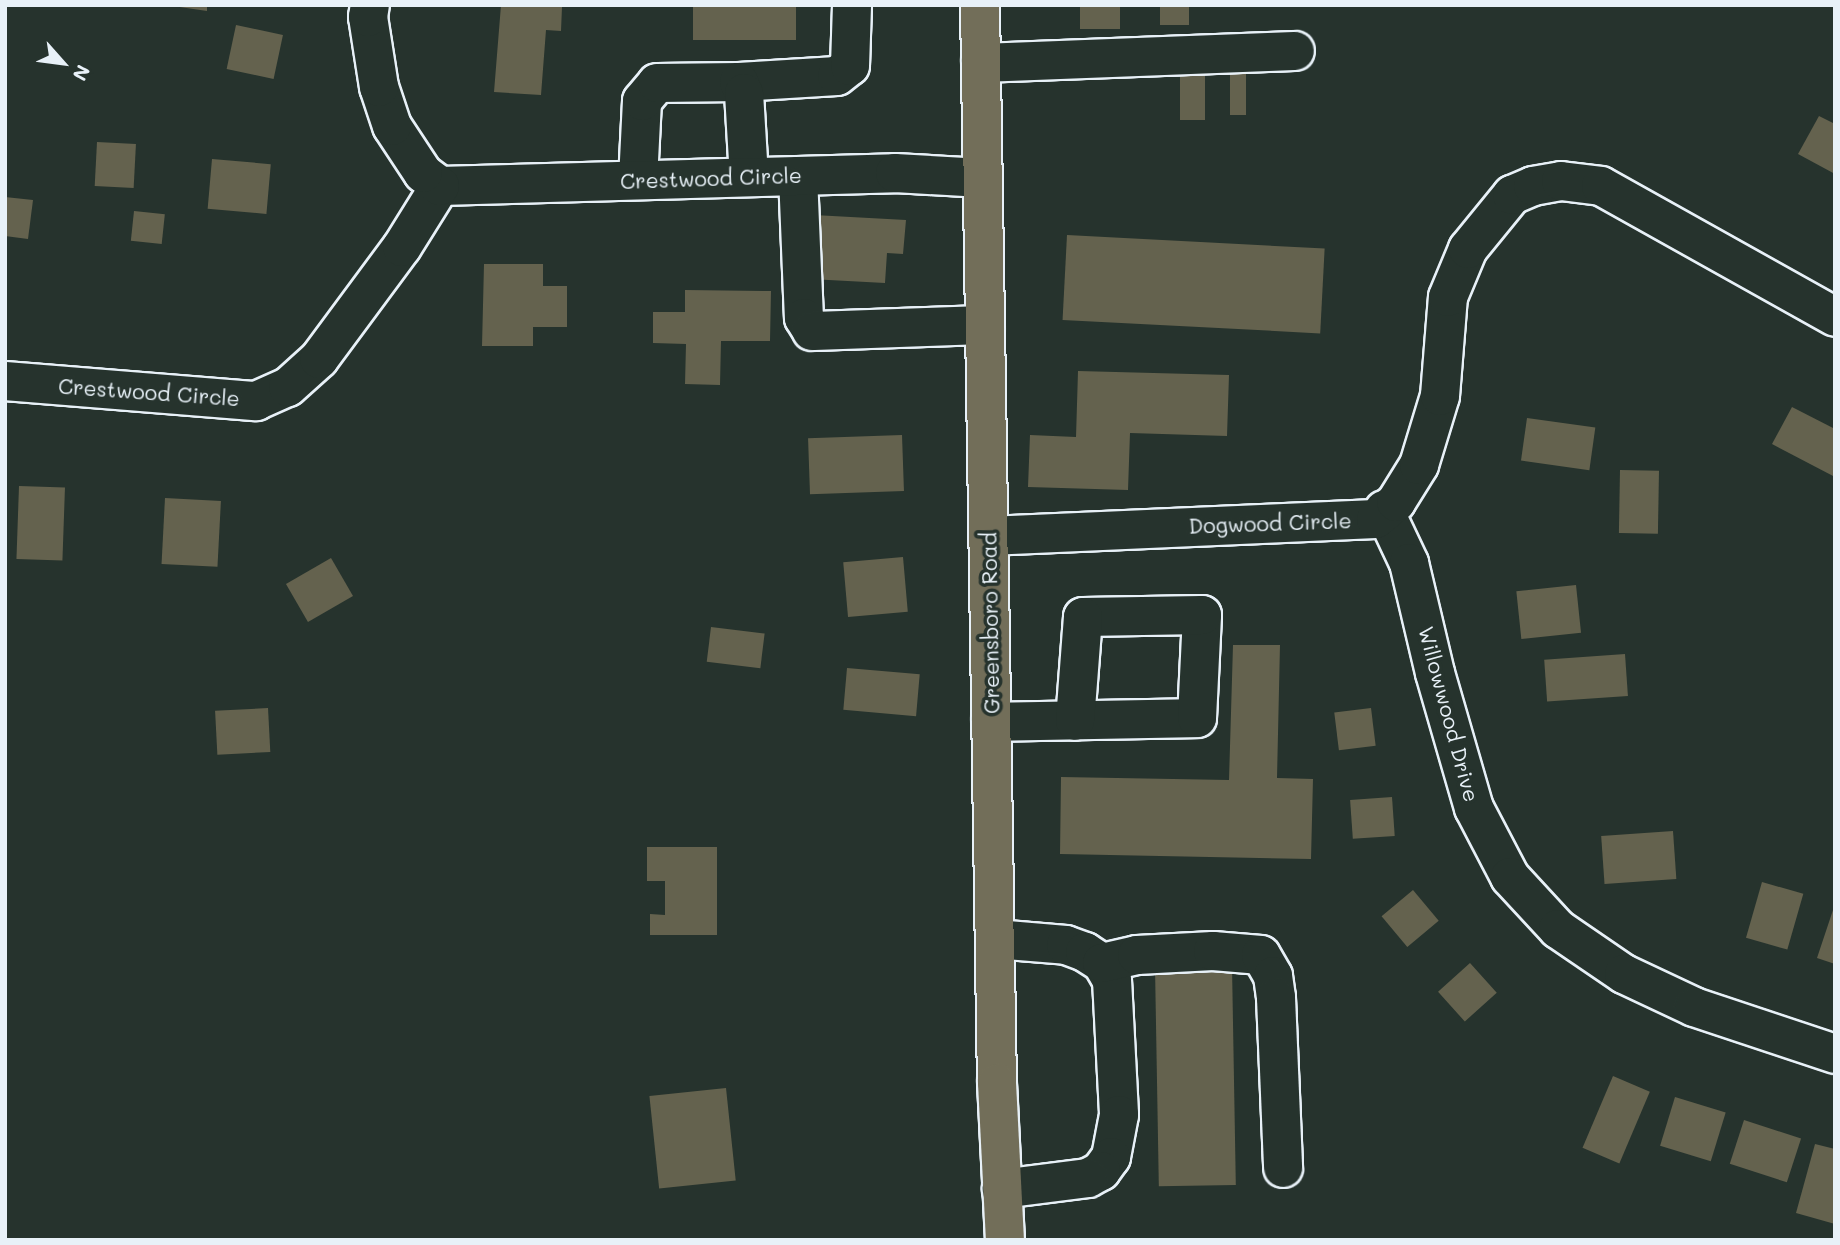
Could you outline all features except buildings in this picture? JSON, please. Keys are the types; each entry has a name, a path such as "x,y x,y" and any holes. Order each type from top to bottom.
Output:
{"main road":[{"name":"Greensboro Road","path":"980,5 995,939 1005,1240"}],"street":[{"path":"370,5 368,17 379,87 392,126 423,173 440,186"},
{"path":"638,180 642,102 657,83 739,82 837,76 850,66 852,5"},
{"path":"981,63 1295,51"},
{"path":"739,82 744,93 749,177"},
{"name":"Crestwood Circle","path":"5,381 256,401 288,387 319,359 402,247 440,186 895,173 982,178"},
{"path":"798,176 804,318 812,331 985,325"},
{"path":"1384,510 1396,502 1419,465 1440,396 1448,297 1468,249 1512,195 1533,186 1561,181 1601,186 1835,317"},
{"name":"Dogwood Circle","path":"988,536 1376,519 1384,510"},
{"name":"Willowwood Drive","path":"1384,510 1409,563 1435,673 1474,808 1510,877 1558,929 1624,974 1694,1007 1835,1054"},
{"path":"991,722 1075,720"},
{"path":"995,939 1066,945 1085,951 1102,963 1112,980 1119,1115 1111,1157 1101,1171 1088,1178 1002,1189"},
{"path":"1102,963 1137,955 1213,951 1261,955 1273,976 1276,998 1283,1168"}]}
